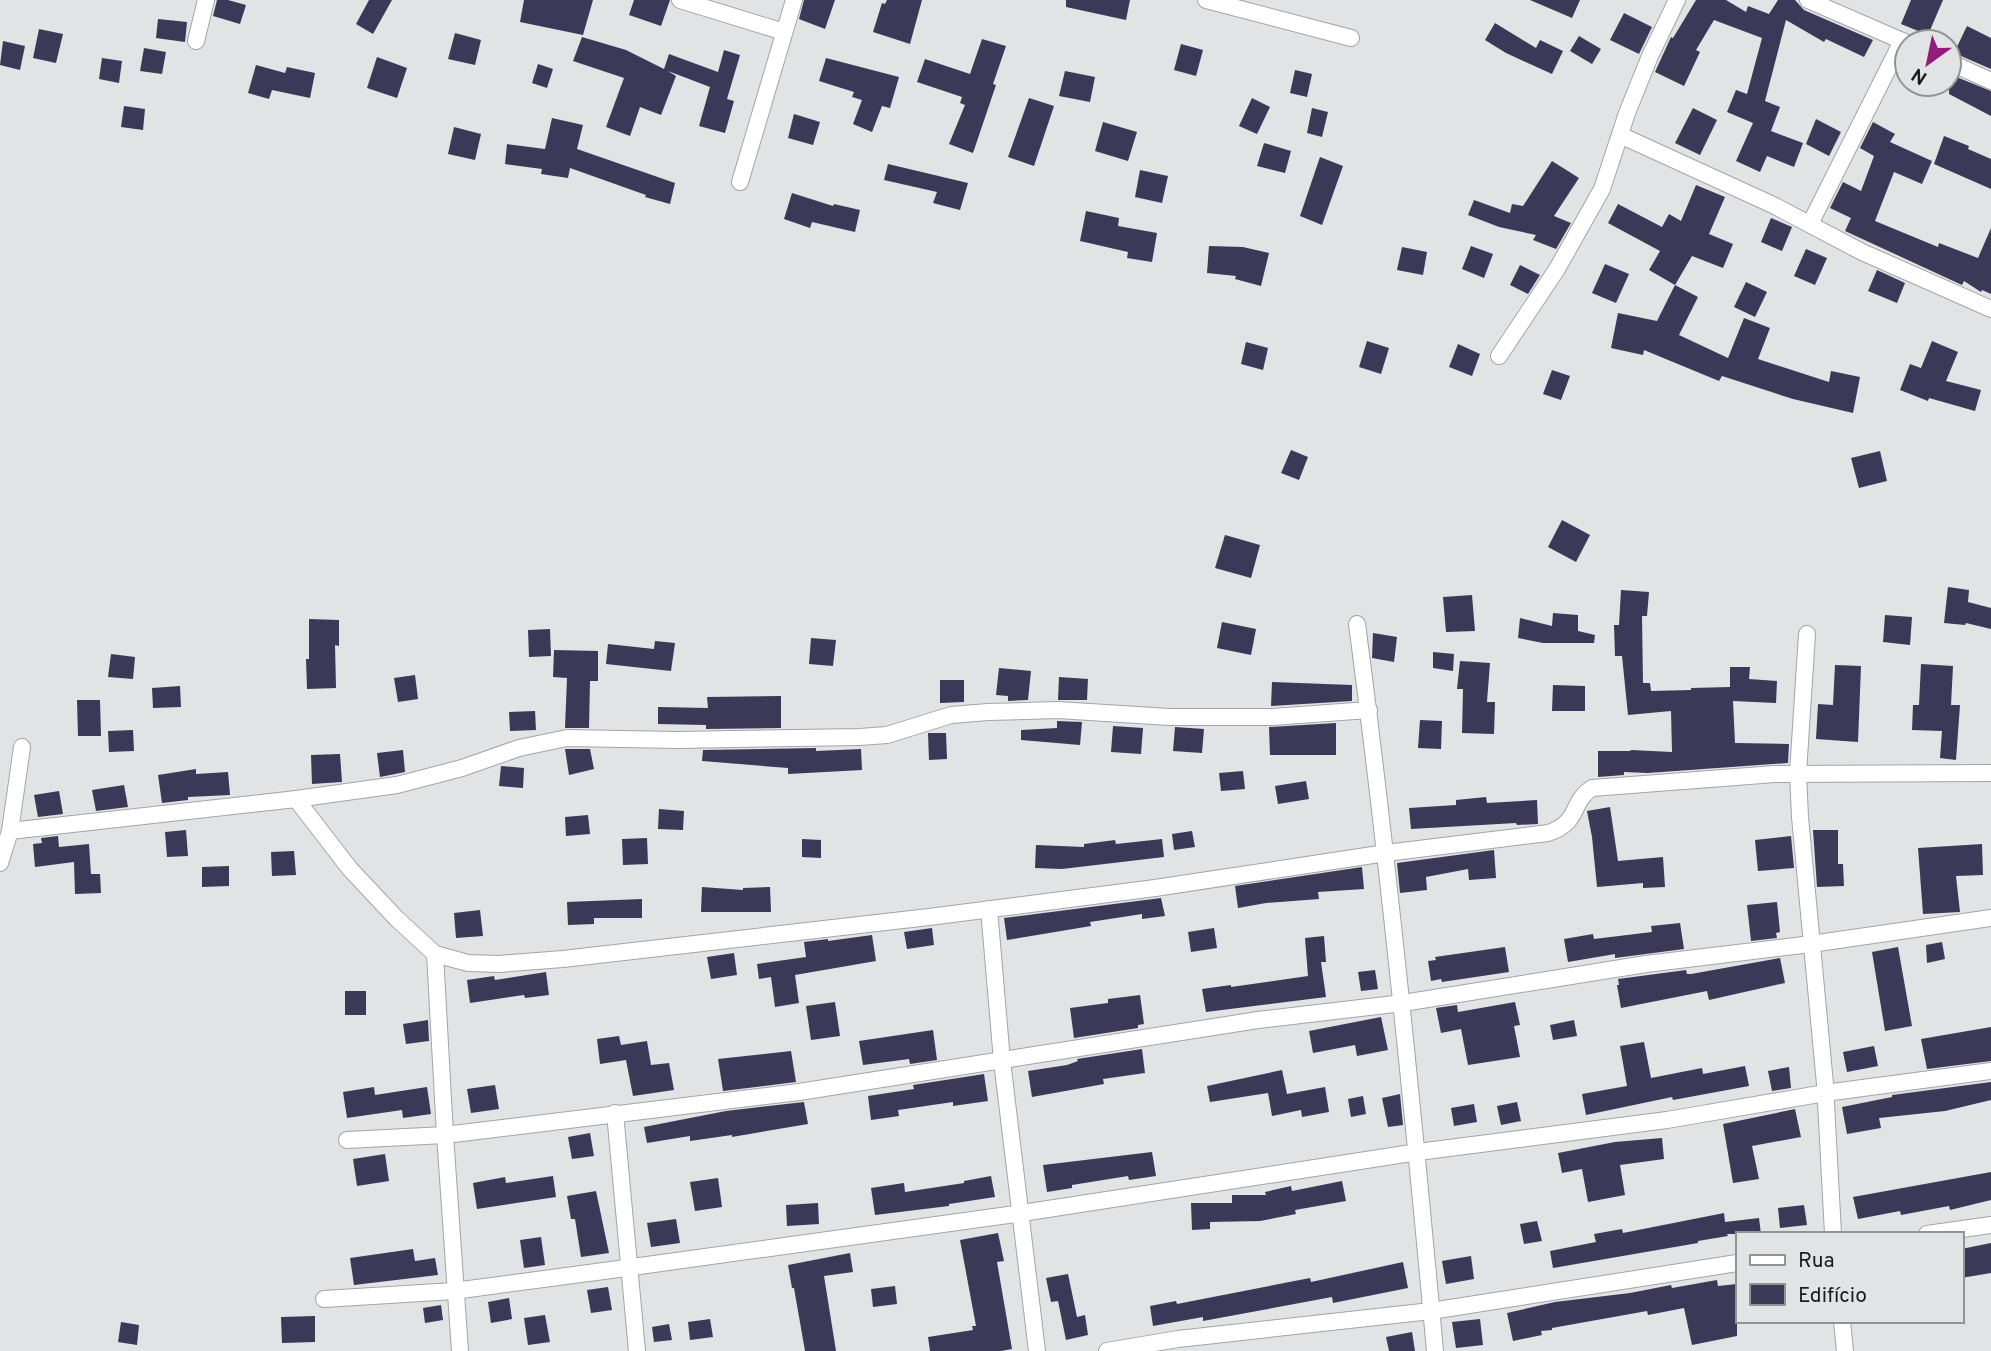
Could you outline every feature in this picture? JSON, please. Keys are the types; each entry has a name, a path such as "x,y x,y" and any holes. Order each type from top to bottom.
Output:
{"street":[{"path":"196,41 206,0"},
{"path":"680,0 784,32"},
{"path":"740,182 794,0"},
{"path":"1206,0 1351,38"},
{"path":"1499,356 1556,270 1602,189 1650,55 1677,0"},
{"path":"1808,0 1893,37"},
{"path":"1810,224 1893,63"},
{"path":"1963,68 1991,81"},
{"path":"1620,135 1810,224 1863,252 1991,309"},
{"path":"1357,624 1403,1003 1435,1351"},
{"path":"1807,634 1798,773 1825,1093 1833,1232"},
{"path":"10,831 397,785 462,768 519,748 567,738 703,740 860,737 887,735 951,715 988,712 1058,710 1169,717 1272,718 1369,709"},
{"path":"0,863 10,831 22,747"},
{"path":"296,799 350,869 397,919 435,954 468,963 499,964 563,959 989,909 1548,833 1562,828 1572,820 1584,794 1592,788 1798,773 1991,774"},
{"path":"989,909 1002,1061 1037,1351"},
{"path":"347,1140 445,1135 799,1091 1258,1020 1403,1003 1646,964 1991,918"},
{"path":"435,954 454,1291 460,1351"},
{"path":"324,1299 454,1291 631,1268 1022,1213 1418,1152 1667,1120 1825,1093 1991,1070"},
{"path":"615,1113 637,1351"},
{"path":"1941,1232 1991,1225"},
{"path":"1107,1351 1178,1339 1431,1311 1736,1263"},
{"path":"1842,1323 1845,1351"}],"building":[{"path":"217,0 246,5 240,24 213,16"},
{"path":"369,0 392,0 373,34 356,24"},
{"path":"524,0 593,0 583,35 520,22"},
{"path":"634,0 670,0 661,26 629,15"},
{"path":"804,0 835,0 825,29 799,19"},
{"path":"887,0 922,0 910,44 873,32 882,3 885,4"},
{"path":"1066,0 1130,0 1126,20 1066,7"},
{"path":"1530,0 1580,0 1572,18"},
{"path":"1696,0 1726,0 1746,12 1748,6 1769,14 1778,0 1795,0 1804,10 1873,40 1864,57 1826,39 1824,42 1786,20 1765,101 1780,107 1771,131 1803,143 1794,167 1767,156 1760,172 1736,161 1753,123 1727,112 1736,90 1747,94 1762,38 1714,20 1696,50 1700,52 1684,86 1655,72 1671,37 1673,38"},
{"path":"1911,0 1943,0 1931,28 1911,28 1901,24"},
{"path":"1624,13 1652,27 1639,54 1610,40"},
{"path":"158,19 187,22 185,42 156,38"},
{"path":"1495,23 1536,48 1540,40 1563,51 1552,74 1485,40"},
{"path":"1967,26 1991,38 1991,69 1963,57 1963,34"},
{"path":"39,29 63,34 56,63 33,58"},
{"path":"455,33 481,40 475,65 448,59"},
{"path":"1579,36 1601,49 1592,64 1570,51"},
{"path":"582,37 626,50 664,69 669,54 718,72 724,50 740,55 727,99 734,101 725,133 699,126 710,87 668,71 676,76 661,115 640,107 630,136 606,127 624,78 573,61"},
{"path":"982,39 1006,46 973,153 949,144 965,105 960,103 962,97 917,82 925,59 970,74"},
{"path":"3,41 25,46 20,70 0,65"},
{"path":"1181,44 1203,50 1196,76 1174,70"},
{"path":"144,48 166,52 162,74 140,71"},
{"path":"377,57 407,68 397,98 367,88"},
{"path":"102,58 122,61 119,83 99,79"},
{"path":"826,58 899,77 890,108 882,106 872,132 853,124 862,100 852,97 854,92 819,81"},
{"path":"538,64 553,69 547,88 532,83"},
{"path":"256,65 285,73 287,67 315,73 310,98 272,90 269,99 248,93"},
{"path":"1295,70 1312,74 1307,97 1290,93"},
{"path":"1065,71 1095,77 1090,102 1059,96"},
{"path":"1963,80 1991,91 1991,116 1957,98 1963,98"},
{"path":"1029,98 1054,106 1034,166 1008,157"},
{"path":"1252,98 1270,107 1257,134 1239,126"},
{"path":"124,106 145,109 143,130 121,127"},
{"path":"1312,108 1328,112 1322,137 1307,133"},
{"path":"1693,108 1717,120 1700,155 1675,143"},
{"path":"794,114 820,122 813,145 788,138"},
{"path":"552,118 583,125 577,149 675,183 670,204 570,168 568,178 541,174 542,169 505,164 507,144 545,149"},
{"path":"1816,119 1841,132 1829,156 1806,144"},
{"path":"1103,122 1137,132 1128,161 1095,151"},
{"path":"1873,122 1895,134 1890,142 1932,161 1922,184 1894,172 1875,221 1938,247 1939,243 1978,258 1991,228 1991,294 1982,290 1981,292 1964,281 1962,285 1845,231 1851,218 1830,208 1843,182 1861,191 1874,156 1860,148"},
{"path":"454,127 481,134 475,160 448,154"},
{"path":"1944,136 1991,159 1991,189 1934,164"},
{"path":"1264,143 1291,151 1285,173 1257,166"},
{"path":"1320,157 1343,166 1322,225 1300,216"},
{"path":"1552,161 1579,178 1554,216 1571,223 1556,249 1533,240 1536,235 1499,227 1468,215 1474,200 1510,213 1512,204 1523,206"},
{"path":"888,164 968,183 960,210 933,203 937,192 884,180"},
{"path":"1140,170 1168,176 1162,203 1135,197"},
{"path":"1696,185 1725,197 1709,234 1733,244 1723,268 1692,256 1675,285 1649,270 1660,251 1608,223 1618,204 1662,227 1669,214 1681,221"},
{"path":"792,193 833,206 834,204 860,210 855,232 812,222 810,228 784,219"},
{"path":"1086,211 1119,218 1118,226 1157,233 1152,262 1127,258 1128,252 1080,241"},
{"path":"1771,218 1792,227 1782,251 1761,242"},
{"path":"1209,246 1243,247 1269,253 1261,286 1235,279 1236,276 1207,273"},
{"path":"1471,246 1493,254 1484,278 1462,269"},
{"path":"1402,247 1427,252 1423,275 1397,270"},
{"path":"1806,249 1827,258 1815,285 1794,276"},
{"path":"1605,264 1629,274 1616,303 1592,293"},
{"path":"1520,265 1540,275 1528,294 1510,285"},
{"path":"1877,270 1905,283 1897,303 1868,291"},
{"path":"1746,282 1767,292 1755,317 1734,307"},
{"path":"1675,285 1698,297 1679,335 1728,358 1744,318 1770,328 1758,359 1829,382 1831,371 1860,377 1853,413 1793,399 1722,376 1719,381 1644,350 1643,355 1611,348 1618,313 1657,321"},
{"path":"1367,341 1389,348 1381,374 1359,367"},
{"path":"1932,341 1958,352 1946,381 1981,390 1975,411 1929,398 1928,401 1900,390 1910,364 1921,368"},
{"path":"1246,342 1268,348 1263,370 1241,364"},
{"path":"1458,344 1480,354 1472,376 1449,367"},
{"path":"1552,370 1570,376 1561,400 1543,394"},
{"path":"1291,450 1308,457 1299,480 1281,473"},
{"path":"1880,451 1887,481 1859,488 1851,458"},
{"path":"1562,520 1590,535 1576,562 1548,547"},
{"path":"1225,535 1260,545 1251,578 1215,568"},
{"path":"1948,587 1969,590 1968,602 1991,608 1991,629 1966,623 1944,623"},
{"path":"1621,590 1649,592 1647,616 1642,616 1643,683 1650,683 1651,691 1730,687 1730,667 1750,667 1749,679 1777,681 1776,703 1733,701 1735,743 1789,744 1788,763 1648,773 1624,772 1624,775 1598,777 1598,751 1672,752 1671,711 1628,715 1622,656 1615,656 1614,625 1619,625"},
{"path":"1472,595 1475,631 1446,632 1443,597"},
{"path":"1553,613 1578,615 1578,631 1595,635 1594,643 1543,643 1518,638 1520,618 1552,626"},
{"path":"1885,615 1912,617 1910,645 1883,642"},
{"path":"309,619 339,620 339,646 335,645 336,688 307,689"},
{"path":"1222,622 1256,629 1251,655 1217,648"},
{"path":"550,629 551,656 529,657 528,630"},
{"path":"1373,633 1397,637 1394,662 1372,658"},
{"path":"811,638 836,640 833,666 809,664"},
{"path":"655,641 675,643 671,671 606,664 608,644 654,649"},
{"path":"554,650 598,651 598,681 590,681 589,728 565,728 567,678 553,677"},
{"path":"1433,652 1454,654 1453,671 1433,668"},
{"path":"111,654 135,657 133,679 108,677"},
{"path":"1460,661 1490,663 1487,702 1495,702 1494,734 1462,733 1463,689 1457,689"},
{"path":"1921,664 1953,666 1951,705 1960,705 1956,760 1940,758 1942,731 1912,730 1913,705 1919,705"},
{"path":"1835,665 1861,666 1858,742 1816,739 1818,704 1833,705"},
{"path":"999,668 1031,671 1028,700 1008,701 1008,696 996,695"},
{"path":"415,675 418,699 398,702 394,678"},
{"path":"1059,677 1088,679 1087,700 1058,700"},
{"path":"940,680 964,680 964,702 940,703"},
{"path":"1272,682 1352,685 1352,701 1271,706"},
{"path":"1553,685 1585,686 1585,711 1552,711"},
{"path":"180,686 181,707 153,708 152,688"},
{"path":"781,696 781,728 706,729 706,725 658,724 658,707 708,708 707,697"},
{"path":"77,700 100,700 101,736 78,736"},
{"path":"535,711 536,730 510,731 509,712"},
{"path":"1420,720 1442,721 1441,749 1418,748"},
{"path":"1057,721 1082,722 1080,745 1021,740 1021,730 1057,728"},
{"path":"1336,723 1336,755 1270,755 1269,727"},
{"path":"1113,726 1143,728 1141,754 1111,752"},
{"path":"1175,727 1204,729 1202,753 1173,751"},
{"path":"133,730 134,751 109,752 108,731"},
{"path":"928,733 946,733 947,759 929,760"},
{"path":"816,748 816,751 861,749 862,770 788,774 788,768 702,761 703,750"},
{"path":"565,749 590,749 594,769 569,775"},
{"path":"403,750 405,772 380,777 377,753"},
{"path":"340,754 342,782 312,784 311,755"},
{"path":"501,766 524,768 523,788 499,786"},
{"path":"196,769 196,774 228,772 230,795 188,797 188,800 162,803 158,775"},
{"path":"1243,771 1245,789 1221,791 1219,773"},
{"path":"1306,781 1309,799 1278,804 1275,786"},
{"path":"124,785 128,807 96,811 92,790"},
{"path":"59,791 63,814 38,817 34,795"},
{"path":"1486,797 1487,803 1537,800 1538,824 1411,829 1409,808 1456,805 1456,800"},
{"path":"1610,807 1618,861 1663,857 1665,887 1643,888 1643,883 1597,887 1587,811"},
{"path":"659,809 684,811 683,830 658,829"},
{"path":"588,815 590,834 566,836 565,817"},
{"path":"186,830 188,856 167,857 165,832"},
{"path":"1813,830 1838,830 1838,864 1843,864 1844,886 1817,887"},
{"path":"1192,831 1195,847 1174,850 1172,834"},
{"path":"58,836 59,847 89,844 91,874 100,874 101,893 75,894 74,862 35,867 33,844 42,843 41,838"},
{"path":"1791,836 1794,868 1758,871 1755,840"},
{"path":"647,838 648,864 623,865 622,839"},
{"path":"802,839 821,840 821,858 802,857"},
{"path":"1162,839 1164,857 1062,869 1035,868 1036,845 1084,847 1084,844 1115,840 1116,844"},
{"path":"1982,844 1983,875 1956,876 1960,912 1923,914 1918,848"},
{"path":"1494,850 1496,878 1469,880 1468,869 1426,877 1427,890 1400,893 1397,863"},
{"path":"294,851 296,875 272,876 271,852"},
{"path":"229,866 229,886 202,887 202,867"},
{"path":"1362,867 1364,889 1318,892 1319,899 1238,908 1235,886"},
{"path":"702,887 743,890 770,887 771,912 701,912"},
{"path":"1161,898 1165,916 1142,919 1142,914 1090,922 1091,926 1007,940 1004,918"},
{"path":"642,899 642,918 594,918 594,924 568,925 567,902"},
{"path":"1777,902 1780,932 1776,933 1777,938 1751,941 1747,905"},
{"path":"480,910 483,936 456,938 454,913"},
{"path":"1680,923 1684,949 1615,958 1615,954 1568,962 1564,939 1593,934 1594,939 1652,932 1651,926"},
{"path":"932,928 934,945 907,949 904,932"},
{"path":"1214,928 1217,948 1191,952 1188,932"},
{"path":"872,935 876,961 795,975 799,1003 775,1007 771,977 759,979 757,964 806,957 804,942"},
{"path":"1324,936 1326,962 1321,962 1326,997 1206,1012 1202,989 1308,976 1305,938"},
{"path":"1942,942 1945,959 1927,963 1926,945"},
{"path":"1505,947 1509,972 1442,982 1441,979 1431,981 1428,961 1436,960 1435,957"},
{"path":"1898,947 1912,1026 1885,1031 1872,952"},
{"path":"734,953 737,975 711,979 707,957"},
{"path":"1780,958 1785,983 1709,1000 1707,991 1621,1008 1618,979 1686,970 1687,974 1691,974"},
{"path":"1375,970 1378,989 1361,991 1358,972"},
{"path":"546,972 549,995 525,998 524,995 470,1003 467,980 494,976 495,980"},
{"path":"345,991 366,991 366,1015 345,1015"},
{"path":"1140,995 1144,1024 1138,1025 1138,1028 1074,1038 1070,1008"},
{"path":"835,1002 840,1036 811,1040 806,1006"},
{"path":"1515,1002 1520,1025 1514,1026 1520,1057 1468,1065 1461,1029 1441,1033 1436,1008 1457,1005 1458,1012"},
{"path":"1381,1017 1388,1050 1357,1056 1355,1045 1313,1053 1309,1031"},
{"path":"428,1020 429,1041 406,1044 403,1024"},
{"path":"1574,1020 1577,1036 1553,1040 1550,1025"},
{"path":"1991,1027 1991,1061 1927,1069 1921,1039"},
{"path":"933,1030 937,1060 910,1064 909,1059 863,1065 859,1041"},
{"path":"619,1036 621,1045 647,1041 651,1065 669,1063 674,1090 633,1096 626,1060 600,1064 597,1039"},
{"path":"1644,1042 1651,1078 1702,1068 1703,1074 1745,1066 1749,1086 1673,1100 1672,1097 1586,1115 1582,1094 1627,1086 1620,1046"},
{"path":"1874,1046 1878,1066 1847,1072 1843,1052"},
{"path":"1142,1049 1145,1073 1103,1079 1104,1084 1032,1097 1028,1071 1067,1065 1078,1061 1077,1059"},
{"path":"791,1051 796,1082 723,1091 718,1059"},
{"path":"1789,1067 1791,1088 1772,1091 1768,1071"},
{"path":"1282,1070 1287,1094 1325,1087 1329,1112 1302,1117 1301,1110 1272,1116 1268,1093 1210,1102 1207,1086"},
{"path":"984,1074 988,1101 953,1106 953,1102 898,1110 899,1116 871,1120 868,1096 914,1089 913,1085"},
{"path":"1991,1082 1991,1100 1945,1111 1879,1118 1881,1128 1847,1134 1842,1107 1892,1095"},
{"path":"495,1085 499,1109 471,1113 467,1089"},
{"path":"374,1087 375,1095 427,1087 431,1114 403,1118 402,1110 347,1118 343,1092"},
{"path":"1400,1094 1403,1125 1388,1127 1382,1098"},
{"path":"1363,1096 1366,1114 1351,1117 1348,1099"},
{"path":"804,1102 808,1124 732,1137 690,1141 690,1136 647,1143 644,1127 726,1111"},
{"path":"1517,1102 1521,1121 1501,1125 1497,1106"},
{"path":"1474,1104 1477,1122 1454,1126 1451,1108"},
{"path":"1795,1109 1801,1137 1752,1146 1759,1179 1733,1183 1723,1124"},
{"path":"590,1133 594,1156 572,1159 568,1137"},
{"path":"1662,1138 1664,1159 1620,1165 1625,1195 1588,1202 1582,1169 1562,1173 1558,1153 1615,1142"},
{"path":"1152,1152 1156,1176 1129,1180 1128,1176 1047,1192 1043,1165"},
{"path":"385,1154 389,1181 357,1186 353,1159"},
{"path":"1991,1172 1991,1200 1950,1210 1949,1206 1901,1215 1900,1211 1858,1219 1853,1197"},
{"path":"553,1176 556,1197 477,1209 473,1183 505,1177 506,1183"},
{"path":"991,1176 995,1197 875,1215 871,1188 904,1183 905,1192"},
{"path":"718,1178 722,1207 695,1211 690,1182"},
{"path":"1342,1181 1346,1201 1295,1210 1296,1214 1260,1221 1210,1222 1210,1229 1192,1230 1191,1203 1232,1203 1232,1195 1266,1195 1265,1192 1291,1186 1292,1191"},
{"path":"596,1191 609,1253 581,1257 575,1219 571,1219 567,1196"},
{"path":"818,1203 819,1224 787,1226 786,1205"},
{"path":"1804,1205 1807,1225 1780,1228 1778,1208"},
{"path":"1724,1213 1725,1222 1759,1218 1761,1232 1736,1232 1698,1243 1553,1268 1550,1251 1596,1242 1594,1234 1622,1229 1623,1233"},
{"path":"676,1219 680,1243 651,1247 647,1223"},
{"path":"1537,1221 1542,1241 1524,1244 1520,1224"},
{"path":"998,1233 1004,1261 997,1262 1012,1349 930,1351 928,1337 973,1330 972,1326 976,1326 960,1240"},
{"path":"541,1237 545,1265 524,1268 520,1240"},
{"path":"1991,1243 1991,1273 1963,1278 1963,1249"},
{"path":"413,1249 415,1261 435,1258 438,1275 354,1285 350,1258"},
{"path":"850,1253 853,1272 824,1276 836,1351 805,1351 788,1265"},
{"path":"1471,1256 1474,1279 1446,1284 1442,1261"},
{"path":"1403,1262 1408,1288 1333,1303 1332,1297 1203,1321 1203,1317 1153,1326 1150,1306 1176,1301 1177,1304 1310,1278 1311,1282"},
{"path":"1068,1274 1077,1317 1085,1315 1088,1335 1066,1340 1058,1301 1051,1302 1046,1278"},
{"path":"1717,1280 1718,1286 1736,1284 1737,1336 1692,1345 1684,1308 1648,1315 1647,1311 1552,1328 1541,1331 1542,1335 1513,1341 1507,1313 1555,1302 1671,1285 1672,1288"},
{"path":"895,1286 897,1304 873,1307 871,1289"},
{"path":"608,1287 612,1310 591,1313 587,1290"},
{"path":"509,1298 512,1319 491,1323 488,1302"},
{"path":"441,1305 443,1320 425,1323 423,1308"},
{"path":"545,1315 550,1342 528,1345 524,1318"},
{"path":"315,1316 315,1342 282,1343 281,1317"},
{"path":"710,1319 713,1337 690,1340 688,1322"},
{"path":"1480,1319 1483,1345 1456,1348 1452,1322"},
{"path":"121,1322 139,1325 137,1345 118,1342"},
{"path":"669,1324 672,1340 654,1342 652,1327"},
{"path":"1412,1332 1415,1351 1389,1351 1386,1337"}]}
